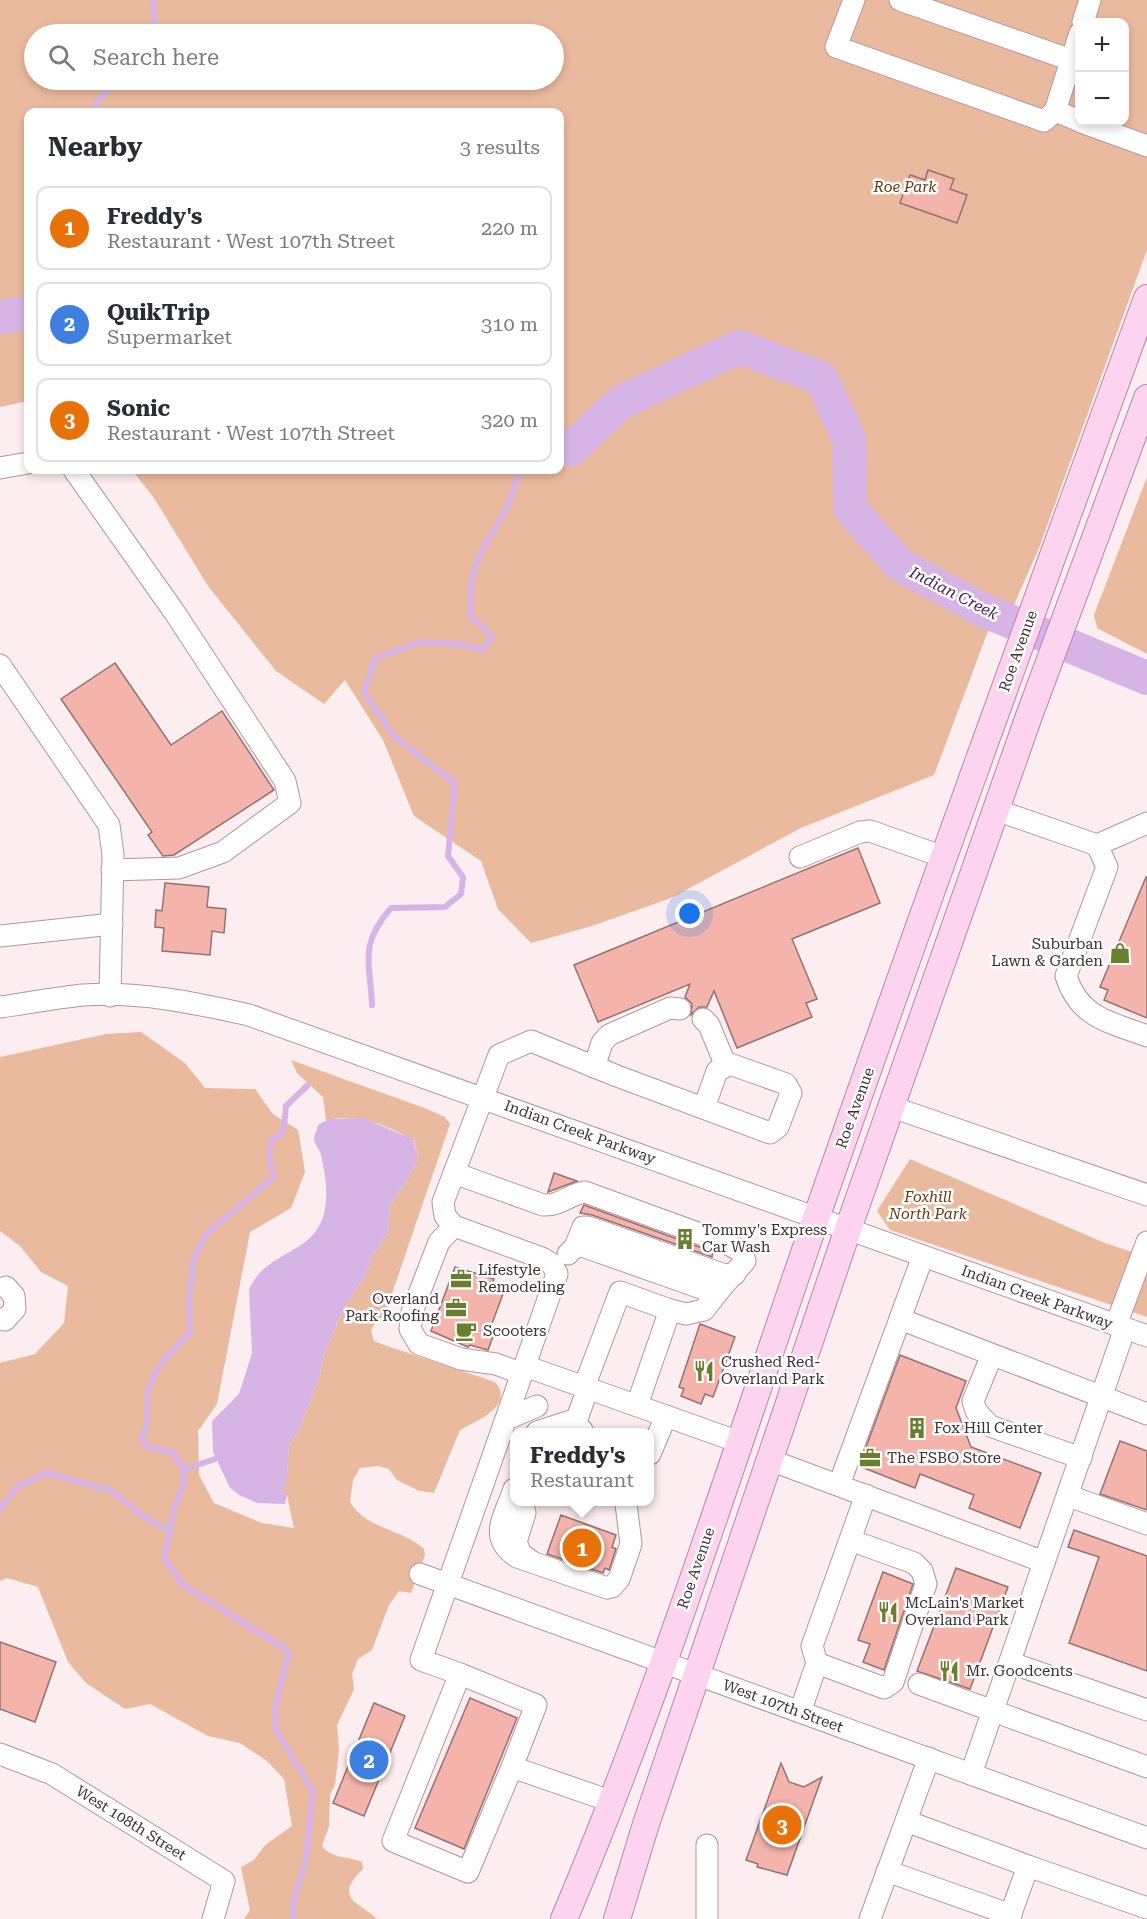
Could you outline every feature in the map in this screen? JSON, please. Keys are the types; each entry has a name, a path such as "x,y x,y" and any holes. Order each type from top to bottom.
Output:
{"main road":[{"name":"Roe Avenue","path":"564,1919 612,1802 663,1663 944,856 1147,298"},
{"path":"617,1919 646,1824 848,1229 1029,716 1147,398"}],"street":[{"path":"854,0 836,47 1044,121 1055,111 1075,48"},
{"path":"900,0 1071,60"},
{"path":"1084,18 1090,0"},
{"path":"1055,111 1075,119"},
{"path":"1093,126 1147,146"},
{"path":"0,468 24,464"},
{"path":"77,474 175,613 285,781 290,802 223,852 178,868 112,870"},
{"path":"0,665 109,825 112,870 110,996"},
{"path":"996,810 1097,845 1147,823"},
{"path":"800,857 860,832 870,831 944,856"},
{"path":"1097,845 1107,867 1066,976 1070,988 1082,1006 1098,1018 1147,1036"},
{"path":"0,936 111,924"},
{"name":"Indian Creek Parkway","path":"0,1007 85,995 169,998 249,1015 481,1096 816,1219 1147,1336"},
{"path":"594,1067 602,1044 609,1035 670,1008 680,1009"},
{"path":"703,1019 709,1025 726,1066"},
{"path":"460,1674 393,1841 468,1872 537,1705 460,1674 422,1660 557,1274 552,1264 454,1226 445,1216 443,1202 481,1096 499,1055 531,1041 594,1067 704,1108 770,1132 778,1127 790,1093 786,1084 730,1064 717,1071 704,1108"},
{"path":"892,1107 1147,1195"},
{"path":"454,1173 543,1205 554,1206 576,1193 585,1192 728,1244 745,1257 704,1310 686,1314 620,1292 586,1388 579,1424 558,1428"},
{"path":"454,1226 420,1325 423,1334 490,1359 496,1365 524,1370 586,1388 739,1442"},
{"path":"552,1264 577,1242 582,1246 704,1289 728,1280"},
{"path":"971,1774 1102,1397 1120,1326 1147,1242"},
{"path":"838,1485 923,1256"},
{"path":"0,1319 5,1320 15,1309 14,1296 6,1287"},
{"path":"637,1406 670,1310"},
{"path":"900,1319 1147,1414"},
{"path":"992,1355 973,1401 982,1419 990,1426 1081,1458"},
{"path":"507,1419 537,1406"},
{"path":"654,1444 666,1416"},
{"path":"770,1460 1044,1562"},
{"path":"800,1712 817,1663 812,1646 866,1495"},
{"path":"1069,1496 1147,1524"},
{"path":"510,1501 501,1527 501,1544 517,1557 612,1587 619,1579 632,1544 626,1506"},
{"path":"523,1506 525,1514 516,1542 521,1554 531,1561"},
{"path":"817,1663 884,1688 892,1682 926,1584 922,1571 914,1563 850,1540"},
{"name":"West 107th Street","path":"420,1574 1147,1838"},
{"path":"1011,1663 1147,1710"},
{"path":"919,1684 1147,1767"},
{"name":"West 108th Street","path":"0,1755 52,1774 224,1881 213,1919"},
{"path":"870,1919 929,1758"},
{"path":"512,1767 612,1802"},
{"path":"906,1821 1142,1911"},
{"path":"707,1845 707,1919"},
{"path":"887,1871 1010,1917 1028,1866"}],"green space":[{"name":"Roe Park","path":"0,0 1147,0 1147,250 1039,548 1013,607 1000,599 934,775 801,828 671,898 592,926 531,943 498,909 481,861 414,816 383,740 345,680 324,704 276,671 208,586 154,498 135,474 564,474 564,108 24,108 24,402 0,407"},
{"path":"1147,477 1147,654 1097,628 1094,615"},
{"path":"141,1032 185,1063 205,1088 255,1089 273,1114 298,1130 305,1172 291,1208 250,1232 217,1404 198,1431 199,1475 214,1503 262,1523 294,1528 287,1495 282,1489 287,1474 289,1445 298,1432 319,1378 324,1354 343,1310 367,1272 372,1256 388,1233 390,1204 405,1184 418,1158 414,1140 393,1130 361,1119 326,1120 323,1097 297,1073 291,1060 427,1109 445,1117 450,1124 384,1317 377,1320 371,1330 374,1341 495,1382 500,1391 500,1398 491,1412 460,1430 434,1493 419,1491 397,1480 389,1469 378,1466 360,1468 353,1480 350,1502 357,1511 375,1524 415,1542 424,1549 425,1555 411,1593 399,1591 389,1605 372,1650 358,1659 352,1674 354,1689 337,1725 339,1750 335,1785 330,1795 329,1826 322,1846 335,1855 362,1862 363,1869 354,1879 349,1894 357,1904 377,1919 244,1919 250,1910 241,1867 254,1860 265,1845 292,1826 284,1779 267,1761 240,1743 208,1736 150,1704 125,1709 86,1683 68,1662 38,1587 7,1578 0,1581 0,1363 35,1354 64,1323 68,1286 41,1272 20,1246 0,1231 0,1057 106,1034"},
{"name":"Foxhill North Park","path":"910,1159 1105,1243 1147,1257 1147,1317 890,1230 877,1211"}],"shaded area":[{"path":"363,1118 413,1139 418,1158 405,1184 390,1204 388,1233 372,1256 367,1272 343,1310 324,1354 319,1378 298,1432 289,1445 287,1480 282,1489 287,1494 285,1504 257,1503 230,1488 213,1452 212,1421 239,1394 252,1353 249,1290 266,1267 302,1244 312,1236 320,1224 325,1209 326,1188 321,1155 314,1140 318,1125 329,1119"}],"building":[{"path":"928,170 954,179 950,189 967,195 957,223 900,203 910,175 925,180"},
{"path":"115,663 171,745 222,711 274,790 174,855 163,856 148,835 152,832 61,699"},
{"path":"858,848 880,903 792,939 817,999 806,1003 812,1017 737,1048 714,991 707,1007 699,1007 691,1015 692,1004 685,997 690,984 598,1022 574,965"},
{"path":"1146,877 1147,1018 1104,1000 1108,990 1100,987"},
{"path":"165,883 209,887 207,907 226,909 224,933 212,931 210,955 162,951 164,928 155,927 156,910 162,911"},
{"path":"554,1173 577,1181 548,1192"},
{"path":"584,1205 713,1252 712,1257 592,1215 580,1213"},
{"path":"455,1267 494,1279 491,1289 503,1294 490,1329 495,1331 488,1350 470,1345 468,1347 431,1331"},
{"name":"Crushed Red- Overland Park","path":"700,1324 735,1337 713,1397 705,1394 701,1404 681,1396 684,1389 679,1387"},
{"name":"Fox Hill Center","path":"900,1355 966,1381 956,1408 971,1447 1041,1473 1020,1528 969,1508 974,1495 920,1474 915,1488 859,1466"},
{"path":"1120,1441 1147,1451 1147,1510 1100,1494"},
{"path":"561,1515 616,1535 612,1547 616,1549 609,1570 605,1568 603,1573 547,1554"},
{"path":"1074,1530 1147,1556 1147,1671 1069,1643 1099,1557 1068,1547"},
{"path":"956,1568 1008,1587 970,1689 917,1671"},
{"name":"McLain's Market Overland Park","path":"883,1572 913,1584 884,1670 863,1662 870,1644 858,1640"},
{"path":"0,1642 56,1662 35,1722 0,1709"},
{"path":"470,1698 517,1718 464,1849 415,1828"},
{"path":"374,1703 405,1716 364,1816 333,1803"},
{"path":"781,1763 789,1782 804,1787 822,1777 787,1875 757,1867 758,1864 746,1860"}],"waterway":[{"path":"153,0 155,24"},
{"path":"95,108 107,90"},
{"name":"Indian Creek","path":"0,317 24,314"},
{"name":"Indian Creek","path":"564,446 571,449 621,402 739,347 821,378 849,439 850,508 900,565 983,610 1147,678"},
{"path":"372,1005 370,943 381,921 391,908 445,907 461,894 463,877 448,856 455,783 396,738 364,693 375,658 420,642 461,644 483,650 492,636 471,617 474,570 483,548 508,504 519,474"},
{"path":"293,1919 293,1902 306,1859 313,1792 276,1729 275,1709 289,1651 183,1585 164,1558 175,1505 184,1484 183,1468 172,1452 148,1447 142,1439 147,1421 148,1393 154,1375 164,1360 190,1333 189,1299 194,1259 206,1234 274,1177 269,1156 272,1139 280,1136 284,1127 286,1106 308,1085"},
{"path":"183,1470 215,1459"},
{"path":"0,1509 17,1487 46,1473 110,1490 143,1516 171,1532"}],"place":[{"name":"Suburban Lawn & Garden","path":"1120,953"},
{"name":"Tommy's Express Car Wash","path":"685,1239"},
{"name":"Lifestyle Remodeling","path":"461,1279"},
{"name":"Overland Park Roofing","path":"456,1308"},
{"name":"Scooters","path":"466,1331"},
{"name":"Crushed Red- Overland Park","path":"704,1371"},
{"name":"Fox Hill Center","path":"917,1428"},
{"name":"The FSBO Store","path":"870,1458"},
{"name":"Freddy's","path":"582,1548"},
{"name":"McLain's Market Overland Park","path":"888,1612"},
{"name":"Mr. Goodcents","path":"949,1671"},
{"name":"QuikTrip","path":"369,1760"},
{"name":"Sonic","path":"782,1825"}]}
